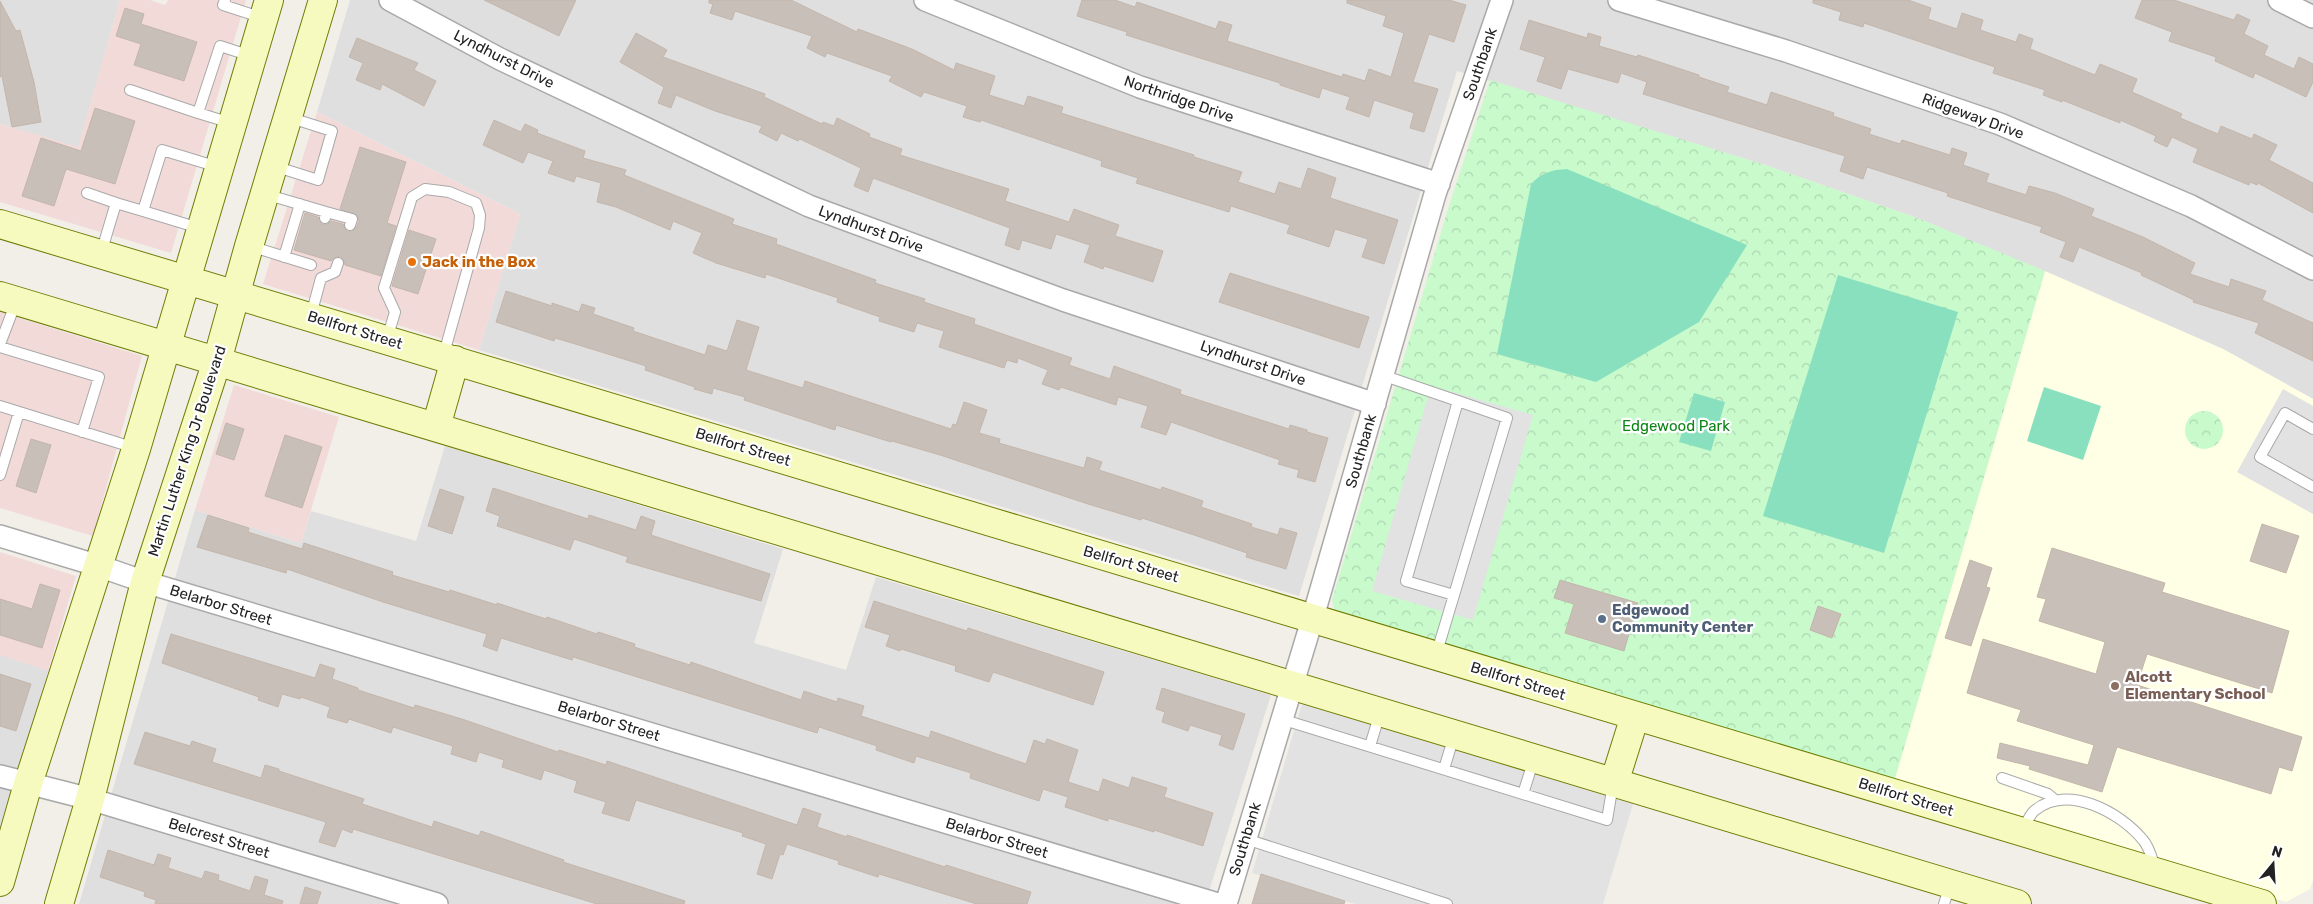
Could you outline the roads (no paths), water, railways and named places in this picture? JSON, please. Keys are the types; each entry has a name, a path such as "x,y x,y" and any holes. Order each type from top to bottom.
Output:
{"main road":[{"name":"Martin Luther King Jr Boulevard","path":"59,904 90,799 145,582 217,361 264,194 322,0"},
{"path":"0,882 28,784 136,448 266,9"},
{"name":"Bellfort Street","path":"0,224 1100,555 1313,617 1436,656 2262,904"},
{"path":"8,298 1614,783 1947,894 2016,904"},
{"path":"436,426 449,359"},
{"path":"1614,783 1635,716"}],"street":[{"name":"Lyndhurst Drive","path":"390,0 500,59 809,206 1063,300 1375,404"},
{"name":"Northridge Drive","path":"925,0 1140,87 1439,184"},
{"name":"Southbank","path":"1226,904 1313,617 1439,184 1502,0"},
{"name":"Ridgeway Drive","path":"1619,0 1786,51 2000,124 2190,206 2313,269"},
{"path":"2279,0 2313,17"},
{"name":"Belarbor Street","path":"0,536 145,582 1218,904"},
{"name":"Belcrest Street","path":"0,776 90,799 437,904"}],"lane":[{"path":"225,0 223,5 266,9"},
{"path":"198,113 220,46 252,56"},
{"path":"130,90 232,124"},
{"path":"273,165 318,180 332,131 287,117"},
{"path":"143,211 162,150 219,168"},
{"path":"387,340 395,312 384,288 412,197 425,189 449,192 476,203 480,215 479,228 449,359"},
{"path":"87,193 201,229"},
{"path":"264,194 300,204 326,215 352,220 350,225"},
{"path":"101,253 116,203"},
{"path":"284,256 300,204"},
{"path":"249,246 284,256 312,260 321,278 310,316"},
{"path":"321,278 335,272 338,263"},
{"path":"8,298 0,345 99,377 82,432"},
{"path":"1382,375 1507,418 1436,656"},
{"path":"1454,595 1406,582 1458,401"},
{"path":"0,406 136,448"},
{"path":"0,475 19,412"},
{"path":"2313,429 2285,413 2260,457 2313,487"},
{"path":"1370,746 1380,712"},
{"path":"1282,719 1607,820 1614,783"},
{"path":"1444,769 1454,735"},
{"path":"1523,794 1534,759"},
{"path":"2002,778 2048,794 2055,800"},
{"path":"2022,832 2032,812 2045,804 2055,800 2068,800 2087,804 2118,817 2144,841 2156,872"},
{"path":"1246,839 1447,904"}],"place":[{"name":"Jack in the Box","path":"412,262"},
{"name":"Edgewood Community Center","path":"1602,619"},
{"name":"Alcott Elementary School","path":"2115,686"}],"park label":[{"name":"Edgewood Park","path":"1676,426"}]}
